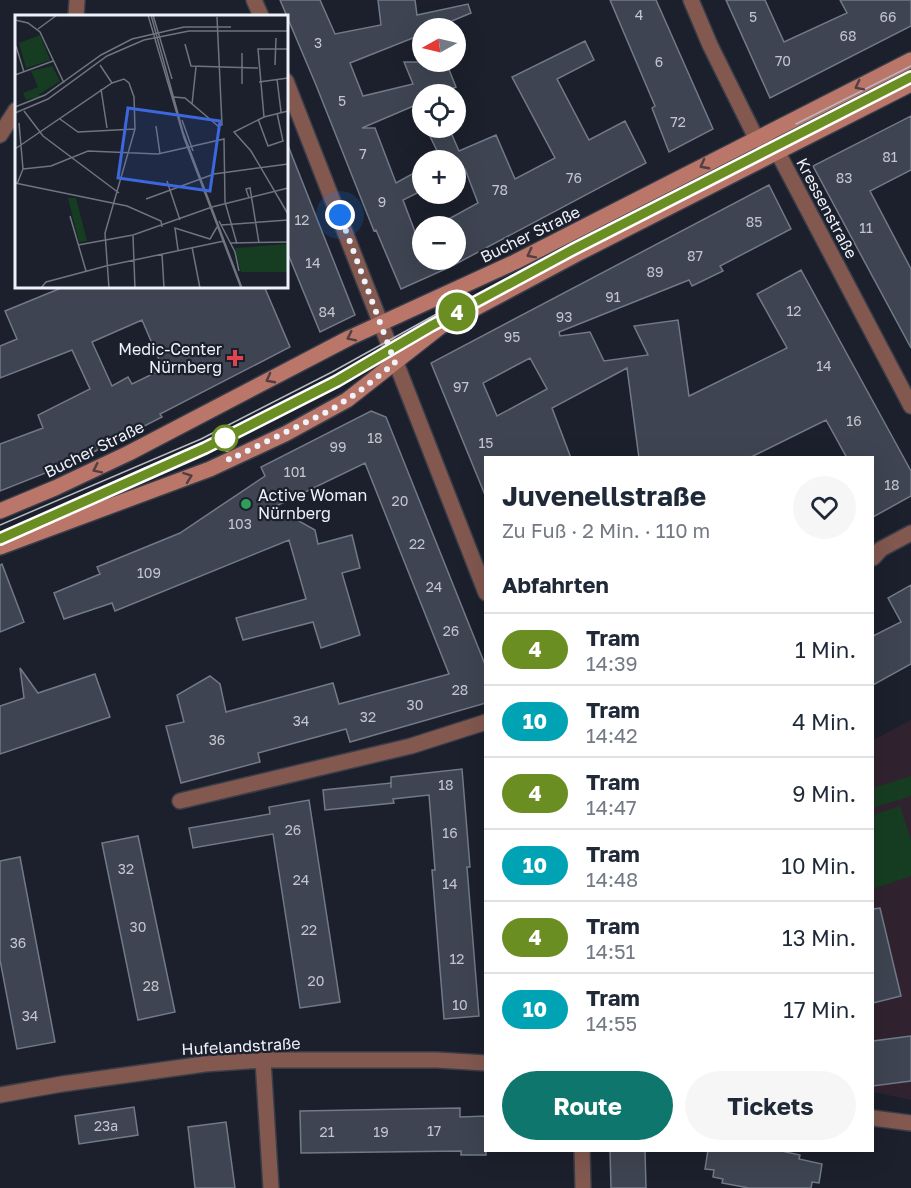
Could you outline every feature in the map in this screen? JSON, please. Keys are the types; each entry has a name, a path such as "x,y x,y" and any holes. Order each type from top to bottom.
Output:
{"main road":[{"name":"Bucher Straße","path":"0,512 98,468 381,323 515,262 911,60"},
{"path":"0,547 200,473 303,425 347,400 440,327 777,151 911,84"}],"street":[{"path":"75,15 77,0"},
{"path":"254,0 261,15"},
{"path":"691,0 710,45 756,138"},
{"path":"288,86 484,588"},
{"path":"0,135 15,112"},
{"name":"Kressenstraße","path":"756,138 777,151 911,406"},
{"path":"874,557 881,549 911,533"},
{"path":"180,801 411,746 484,724"},
{"path":"263,1060 271,1188"},
{"name":"Hufelandstraße","path":"0,1095 62,1083 205,1064 263,1060 437,1060 484,1063"},
{"path":"874,1118 911,1123"},
{"path":"582,1152 583,1188"}],"shaded area":[{"path":"911,720 911,1100 874,1092 874,739"}],"green space":[{"path":"911,776 911,796 874,808 874,788"},
{"path":"900,806 911,840 911,876 874,889 874,815"}],"building":[{"path":"280,0 320,0 335,34 381,25 378,0 415,0 417,15 468,4 471,13 459,18 412,18 412,38 350,63 363,96 412,84 412,107 362,128 375,128 396,183 412,174 412,196 403,200 412,224 412,270 443,270 401,289 376,230 374,231"},
{"path":"610,0 656,0 713,129 669,152 652,108 655,106"},
{"path":"726,0 765,0 784,42 847,13 840,0 911,0 911,26 770,98"},
{"path":"585,41 594,60 557,79 589,140 625,121 646,163 466,259 466,216 454,216 478,203 466,172 466,150 461,150 496,135 515,179 555,158 512,77"},
{"path":"404,62 412,62 412,72 450,72 455,84 413,84"},
{"path":"911,116 911,170 870,191 911,269 911,348 813,166"},
{"path":"431,138 453,138 459,150 437,150"},
{"path":"288,146 355,315 320,332 288,254"},
{"path":"769,185 791,229 720,266 723,271 692,286 689,280 559,332 560,336 590,332 604,361 648,355 634,326 678,320 689,396 787,348 757,294 801,270 911,471 911,496 874,516 874,456 846,456 826,420 753,456 639,456 627,368 552,408 570,456 484,456 484,493 431,363","holes":["530,358 547,389 497,416 483,383"]},
{"path":"61,288 265,288 290,347 160,414 162,417 78,460 0,491 0,444 43,428 38,415 90,389 72,350 0,378 0,346 17,339 5,311","holes":["142,320 163,369 132,384 128,377 112,386 92,342"]},
{"path":"371,411 386,417 484,662 484,704 350,742 346,729 258,753 260,762 181,783 166,726 184,722 177,695 210,676 220,684 226,712 333,683 339,704 449,674 365,463 274,507 315,530 318,544 352,535 360,568 342,573 360,635 321,648 313,622 243,640 236,618 306,599 289,540 115,611 112,603 64,619 54,593 100,574 97,567 180,533 265,476 261,467"},
{"path":"2,564 24,622 0,632 0,565"},
{"path":"911,585 911,664 874,684 874,636 901,622 888,598"},
{"path":"20,668 38,693 95,674 110,717 0,754 0,706 24,698"},
{"path":"462,769 479,1016 444,1019 432,870 435,870 429,795 393,799 394,803 325,810 323,790 391,783 391,777"},
{"path":"309,800 340,1002 300,1008 273,834 193,848 189,828 270,814 269,807"},
{"path":"138,836 175,1012 138,1020 102,843"},
{"path":"20,857 55,1042 17,1049 0,960 0,861"},
{"path":"880,908 901,996 874,1003 874,909"},
{"path":"911,1036 911,1081 874,1086 874,1041"},
{"path":"134,1107 138,1135 79,1144 75,1116"},
{"path":"460,1108 460,1117 484,1116 484,1152 486,1155 461,1155 461,1151 301,1153 300,1111"},
{"path":"226,1122 235,1188 195,1188 188,1127"},
{"path":"610,1152 645,1152 646,1188 611,1188"},
{"path":"708,1152 786,1152 800,1155 799,1159 822,1164 819,1183 812,1182 811,1188 749,1188 722,1183 723,1179 713,1177 714,1170 705,1169"}],"tram line":[{"path":"796,124 911,66"},
{"path":"0,539 205,448 337,381 431,326 574,249 911,77"},
{"name":"4","path":"0,539 205,448 337,381 431,326 574,249 911,77"},
{"path":"0,525 201,439 332,372 451,306"}],"place":[{"name":"Medic-Center Nürnberg","path":"235,358"},
{"name":"Active Woman Nürnberg","path":"246,504"}],"route":[{"path":"225,438 229,460 329,411 357,393 395,363 340,215"}]}
